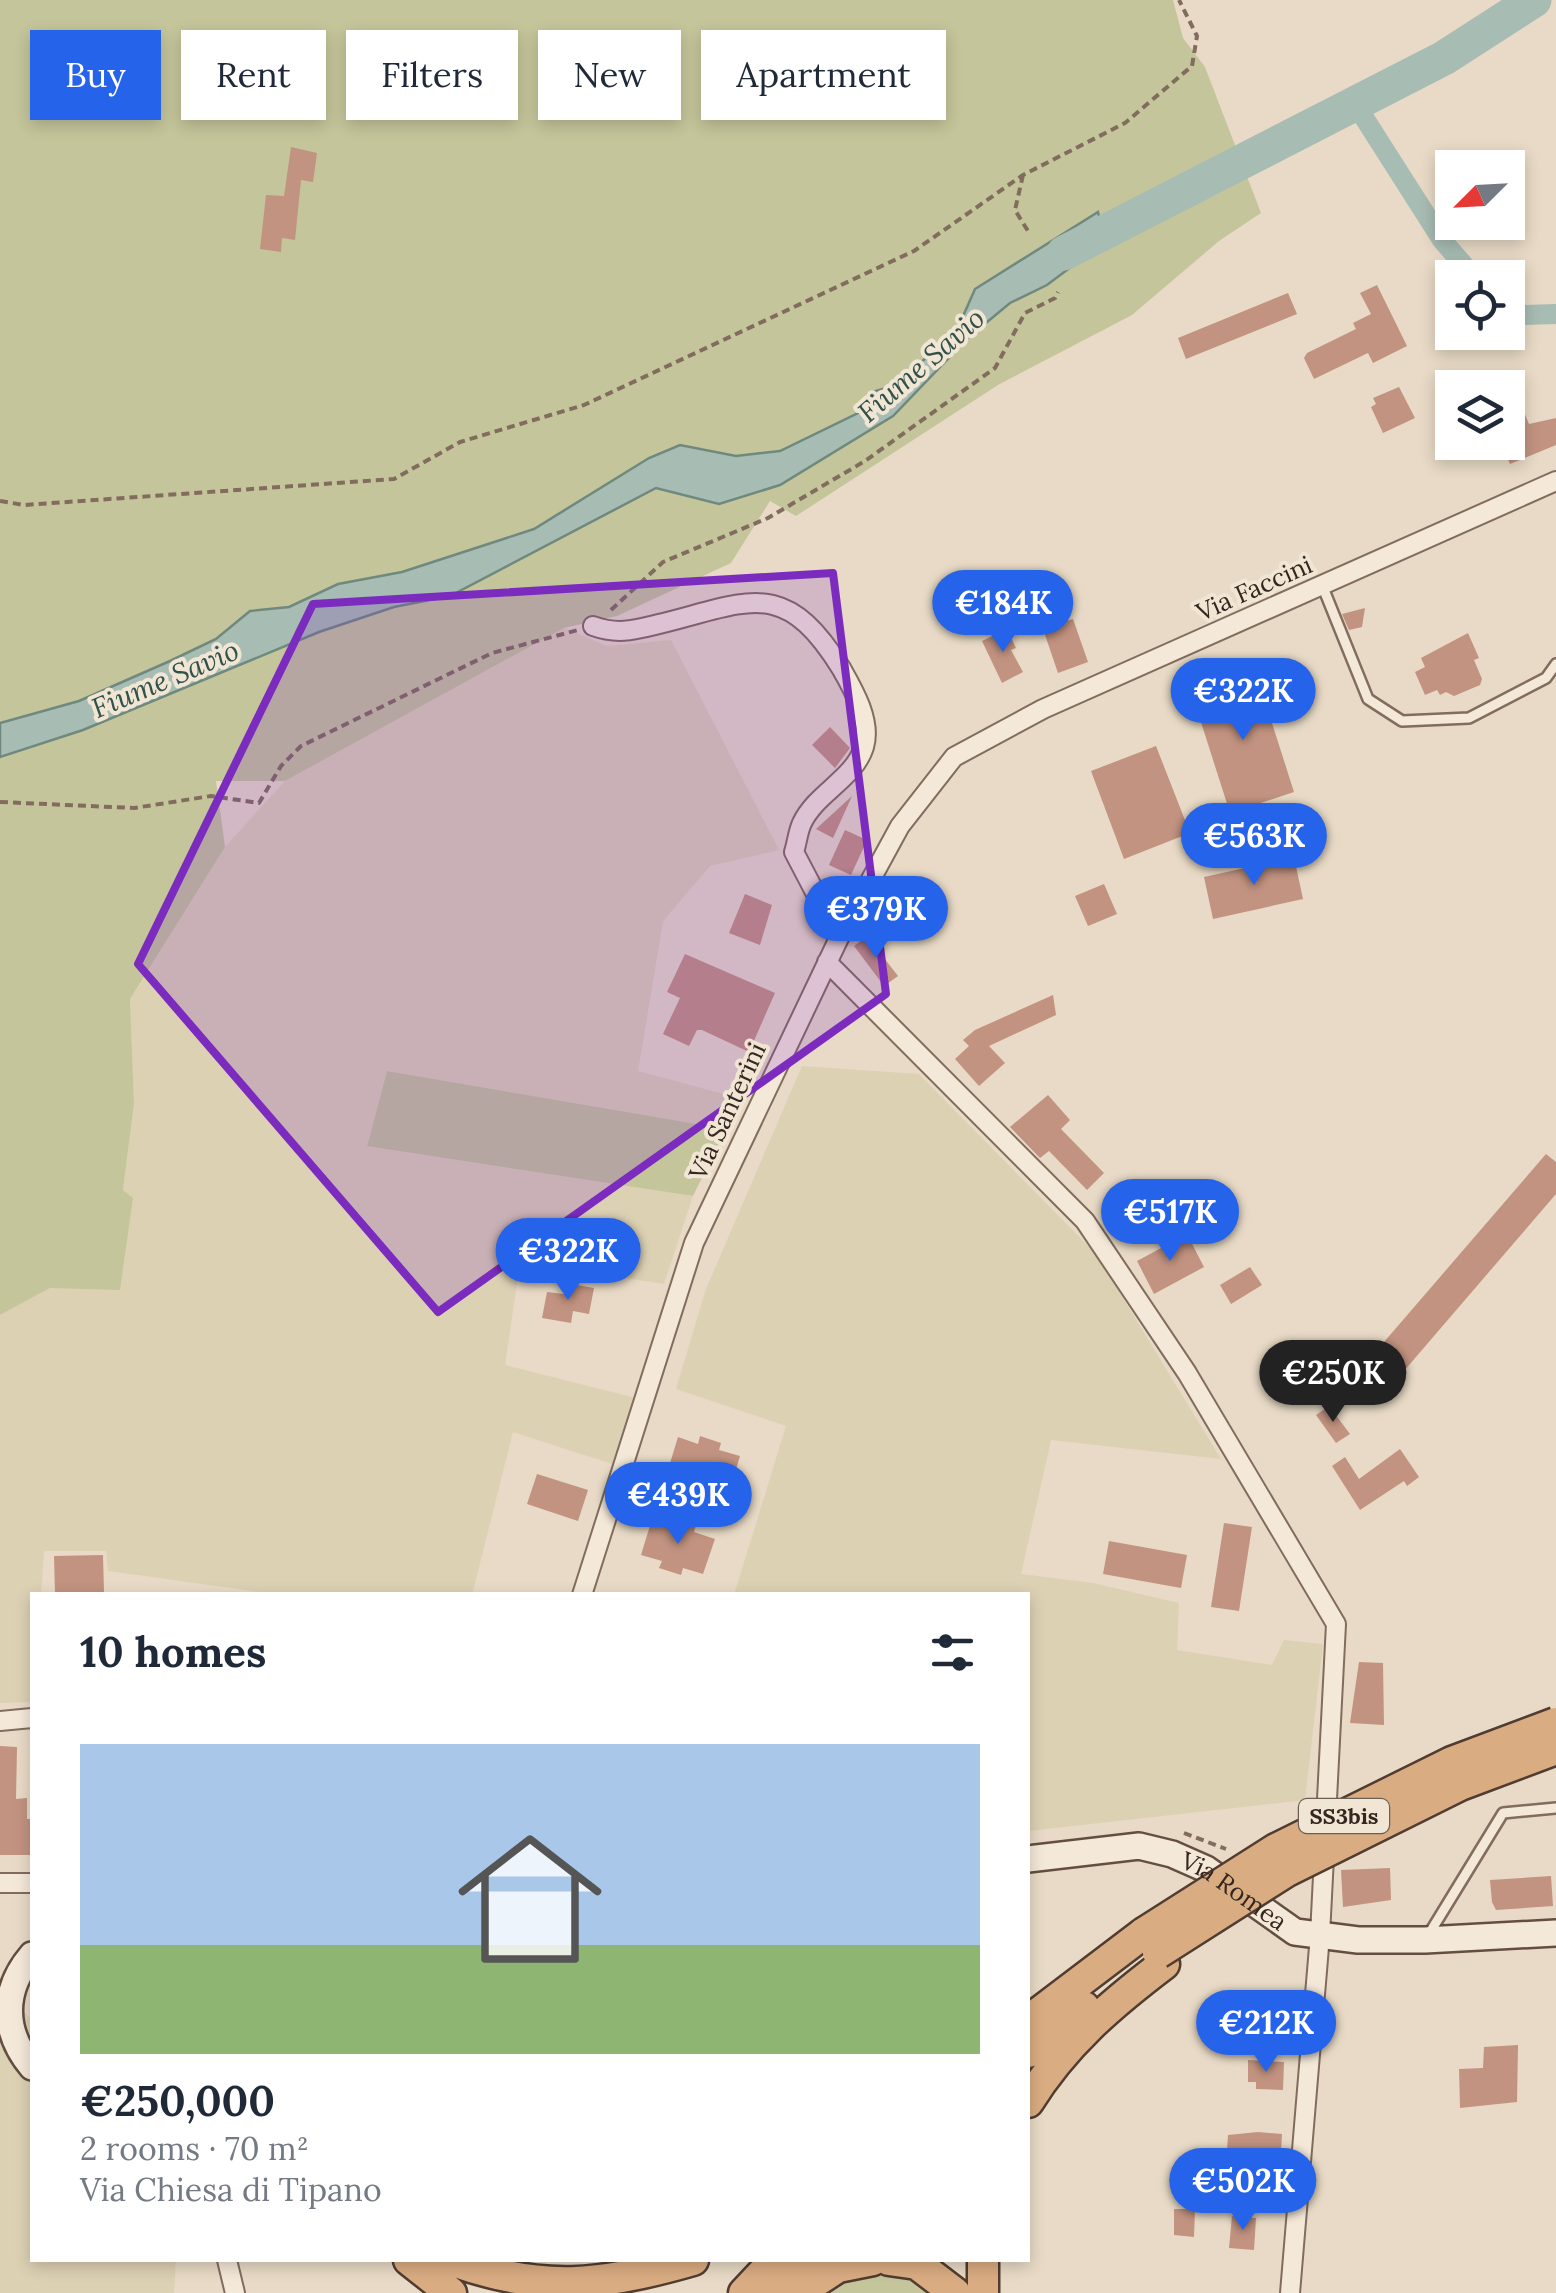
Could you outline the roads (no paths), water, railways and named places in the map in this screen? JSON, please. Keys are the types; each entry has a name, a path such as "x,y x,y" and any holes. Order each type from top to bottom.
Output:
{"highway":[{"name":"SS3bis","path":"1281,1860 1452,1762 1556,1723"},
{"name":"SS3bis","path":"1281,1860 1556,1748"},
{"path":"1030,2099 1055,2059 1104,2010 1151,1943 1205,1878 1281,1860"},
{"path":"1030,2001 1151,1943 1233,1920 1281,1860"},
{"path":"1030,2020 1151,1943"},
{"path":"1030,2050 1151,1943"},
{"path":"394,2262 419,2293"},
{"path":"411,2262 452,2293"},
{"path":"455,2262 478,2271 544,2284 616,2282 686,2262"},
{"path":"744,2293 772,2262"},
{"path":"776,2293 805,2262"},
{"path":"798,2293 838,2267 863,2262"},
{"path":"903,2262 917,2264 955,2293"},
{"path":"983,2293 984,2262"}],"main road":[{"name":"Via Romea","path":"1030,1859 1139,1846 1172,1854 1206,1870 1294,1932 1425,1940 1556,1933"},
{"path":"0,1958 30,1954"},
{"path":"30,1956 19,1970 4,2013 15,2043 30,2063"}],"street":[{"name":"Via Faccini","path":"838,938 900,826 954,758 1043,709 1556,482"},
{"path":"593,626 615,634 748,602 786,608 818,634 844,673 865,726 864,748 852,769 802,823 794,852 838,938"},
{"name":"Via Santerini","path":"583,1592 694,1242 838,938"},
{"path":"827,962 1085,1221 1187,1373 1336,1624 1320,1935 1290,2293"},
{"path":"0,1721 30,1718"},
{"path":"0,1883 30,1883"},
{"path":"227,2262 235,2293"}],"lane":[{"path":"1322,585 1368,699 1402,722 1470,718 1546,678 1556,664"},
{"path":"1425,1940 1503,1812 1556,1808"}],"water":[{"path":"1098,212 1107,249 1087,255 1047,285 1010,303 969,337 893,416 780,485 719,504 656,488 450,596 394,607 319,632 83,730 0,757 0,723 79,701 170,661 216,639 250,611 289,607 338,584 402,572 534,529 649,458 680,445 736,456 780,451 858,413 872,392 900,384 960,323 975,289"}],"waterway":[{"name":"Fiume Savio","path":"1064,253 1444,58 1534,0"},
{"path":"1356,105 1442,240 1459,260"},
{"path":"1525,315 1556,314"}]}
